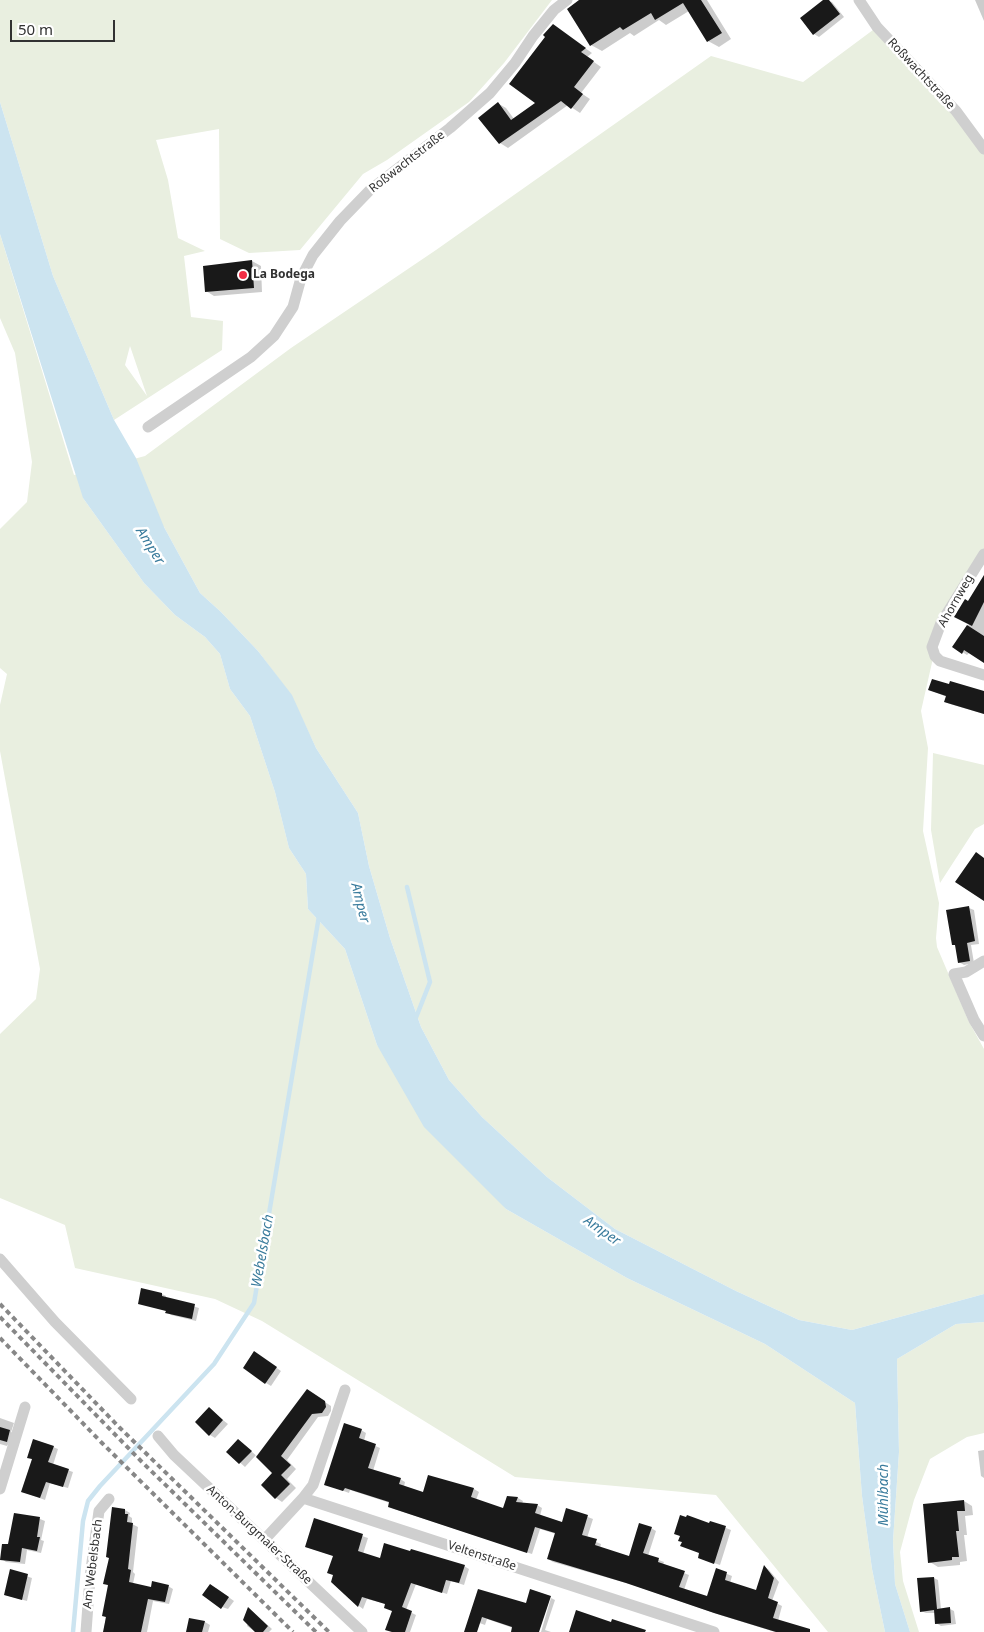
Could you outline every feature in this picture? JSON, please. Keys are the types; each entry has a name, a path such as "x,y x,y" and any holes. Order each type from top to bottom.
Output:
{"street":[{"name":"Roßwachtstraße","path":"148,427 251,357 274,336 293,307 301,278 313,255 340,221 370,190 450,128 490,93 554,10 567,0"},
{"name":"Roßwachtstraße","path":"858,0 877,27 956,111 984,149"},
{"name":"Ahornweg","path":"984,554 941,623 932,647 935,656 940,661 984,675"},
{"path":"984,961 966,972 954,974 974,1020 984,1036"},
{"path":"0,1260 55,1322 131,1399"},
{"path":"264,1539 304,1498 313,1485 345,1390"},
{"path":"0,1489 25,1407"},
{"name":"Anton-Burgmaier-Straße","path":"158,1436 174,1455 362,1632"},
{"name":"Veltenstraße","path":"304,1498 679,1626 714,1632"},
{"name":"Am Webelsbach","path":"86,1632 90,1577 99,1511 109,1499"}],"green space":[{"path":"0,0 552,0 504,63 469,102 387,160 363,174 300,250 249,253 220,239 219,129 156,140 168,180 178,238 205,251 184,256 191,317 223,321 222,350 114,420 53,276 0,102","holes":["130,346 147,396 125,365"]},
{"path":"877,27 984,149 984,554 941,623 921,711 928,748 923,831 939,903 937,947 969,1022 984,1049 984,1294 852,1330 799,1320 736,1291 615,1229 547,1177 482,1117 449,1080 421,1027 390,938 369,866 358,813 316,748 291,695 258,651 200,593 164,527 83,498 144,583 175,615 205,637 220,654 230,689 250,716 275,792 289,848 306,874 308,909 345,949 377,1045 506,1209 627,1278 765,1344 855,1403 862,1496 872,1569 885,1632 828,1632 716,1495 515,1477 262,1321 215,1299 75,1268 65,1225 0,1198 0,1034 36,999 40,969 0,751 0,705 7,674 0,668 0,529 27,502 32,462 15,353 0,318 0,234 74,475 145,456 291,348 436,250 711,56 803,82"},
{"path":"933,753 984,765 984,824 975,829 940,883 931,830"},
{"path":"984,1322 984,1433 967,1437 930,1459 914,1500 900,1552 903,1581 919,1632 910,1632 895,1584 893,1541 899,1452 897,1359 956,1324"}],"water":[{"path":"0,102 53,276 114,420 136,458 164,527 200,593 258,651 292,695 316,748 358,813 369,866 390,938 421,1027 449,1080 482,1117 547,1177 615,1229 736,1291 799,1320 852,1330 984,1294 984,1322 956,1324 897,1359 899,1452 893,1541 895,1584 910,1632 885,1632 872,1569 862,1496 855,1403 765,1344 627,1278 506,1209 424,1127 377,1045 345,949 308,909 306,874 289,848 275,792 250,716 230,689 220,654 205,637 175,615 144,583 83,498 0,234"}],"building":[{"path":"579,0 701,0 722,33 707,42 683,3 655,20 651,13 623,30 620,27 590,46 567,9"},
{"path":"823,0 829,0 840,14 813,35 800,18"},
{"path":"553,24 586,48 581,52 594,61 574,87 583,94 571,109 561,101 499,144 478,118 498,102 511,120 535,103 509,84 545,37 543,35"},
{"path":"252,260 254,288 205,292 203,266"},
{"path":"984,575 984,602 972,626 954,617 965,599 968,601"},
{"path":"967,625 984,636 984,663 964,650 962,654 952,647"},
{"path":"932,679 949,684 950,681 984,691 984,714 944,702 946,696 928,690"},
{"path":"976,852 984,858 984,901 955,882"},
{"path":"969,906 975,941 967,943 970,961 958,963 955,945 952,945 946,910"},
{"path":"141,1288 162,1293 162,1296 195,1304 192,1319 138,1304"},
{"path":"254,1351 277,1367 265,1384 243,1368"},
{"path":"307,1389 325,1401 326,1407 322,1413 312,1414 281,1456 291,1465 281,1475 290,1484 275,1499 261,1485 272,1473 256,1457"},
{"path":"209,1407 223,1420 209,1436 195,1422"},
{"path":"344,1423 362,1429 359,1438 376,1444 368,1468 401,1478 399,1484 423,1492 428,1475 474,1488 471,1497 503,1508 507,1496 518,1497 516,1502 538,1504 535,1513 562,1522 566,1508 588,1515 582,1535 597,1539 595,1545 629,1556 639,1523 652,1527 643,1553 659,1558 658,1562 685,1571 679,1587 707,1596 716,1568 727,1572 725,1580 756,1590 764,1565 774,1578 768,1598 778,1602 773,1618 810,1629 810,1632 776,1632 547,1559 555,1533 535,1527 527,1553 388,1507 389,1502 345,1488 343,1491 324,1485"},
{"path":"0,1427 10,1430 7,1442 0,1440"},
{"path":"33,1439 54,1446 48,1462 69,1469 63,1487 46,1482 40,1498 21,1492 32,1459 27,1458"},
{"path":"238,1439 252,1451 239,1464 226,1452"},
{"path":"964,1500 965,1511 957,1511 959,1531 956,1531 959,1557 952,1557 952,1560 928,1563 923,1504"},
{"path":"112,1507 125,1509 125,1514 128,1514 127,1522 133,1523 128,1569 131,1570 129,1582 151,1587 152,1581 169,1585 165,1602 148,1599 141,1632 103,1632 106,1617 102,1616 108,1585 103,1584 109,1558 106,1557"},
{"path":"14,1513 40,1517 37,1537 40,1537 37,1551 22,1548 20,1562 0,1560 2,1544 8,1544"},
{"path":"680,1515 686,1517 687,1515 709,1523 710,1521 726,1526 714,1564 698,1558 699,1553 680,1546 682,1542 678,1541 680,1536 674,1534"},
{"path":"314,1518 363,1534 358,1551 380,1558 384,1543 465,1565 459,1583 446,1580 442,1593 411,1583 402,1607 412,1611 405,1632 385,1630 392,1611 384,1608 385,1604 362,1597 358,1607 331,1582 333,1575 327,1573 333,1556 305,1547"},
{"path":"10,1569 28,1574 22,1600 4,1595"},
{"path":"934,1577 937,1609 950,1607 951,1623 935,1624 934,1610 920,1612 917,1578"},
{"path":"210,1584 229,1597 221,1609 202,1595"},
{"path":"478,1589 526,1603 530,1589 551,1596 539,1632 511,1632 512,1627 482,1617 477,1632 464,1632"},
{"path":"248,1607 268,1626 263,1632 255,1632 243,1620"},
{"path":"576,1610 611,1622 612,1619 646,1630 645,1632 569,1632"},
{"path":"189,1618 205,1621 202,1632 186,1632"}],"waterway":[{"path":"407,887 430,982 415,1020"},
{"name":"Webelsbach","path":"73,1632 83,1521 88,1501 214,1364 254,1303 319,916"}],"railway":[{"path":"0,1304 119,1427 329,1632"},
{"path":"0,1317 141,1461 316,1632"},
{"path":"0,1338 102,1443 293,1632"}],"place":[{"name":"La Bodega","path":"243,275"}],"water label":[{"name":"Amper","path":"150,546"},
{"name":"Amper","path":"360,903"},
{"name":"Amper","path":"602,1231"},
{"name":"Mühlbach","path":"884,1495"}]}
